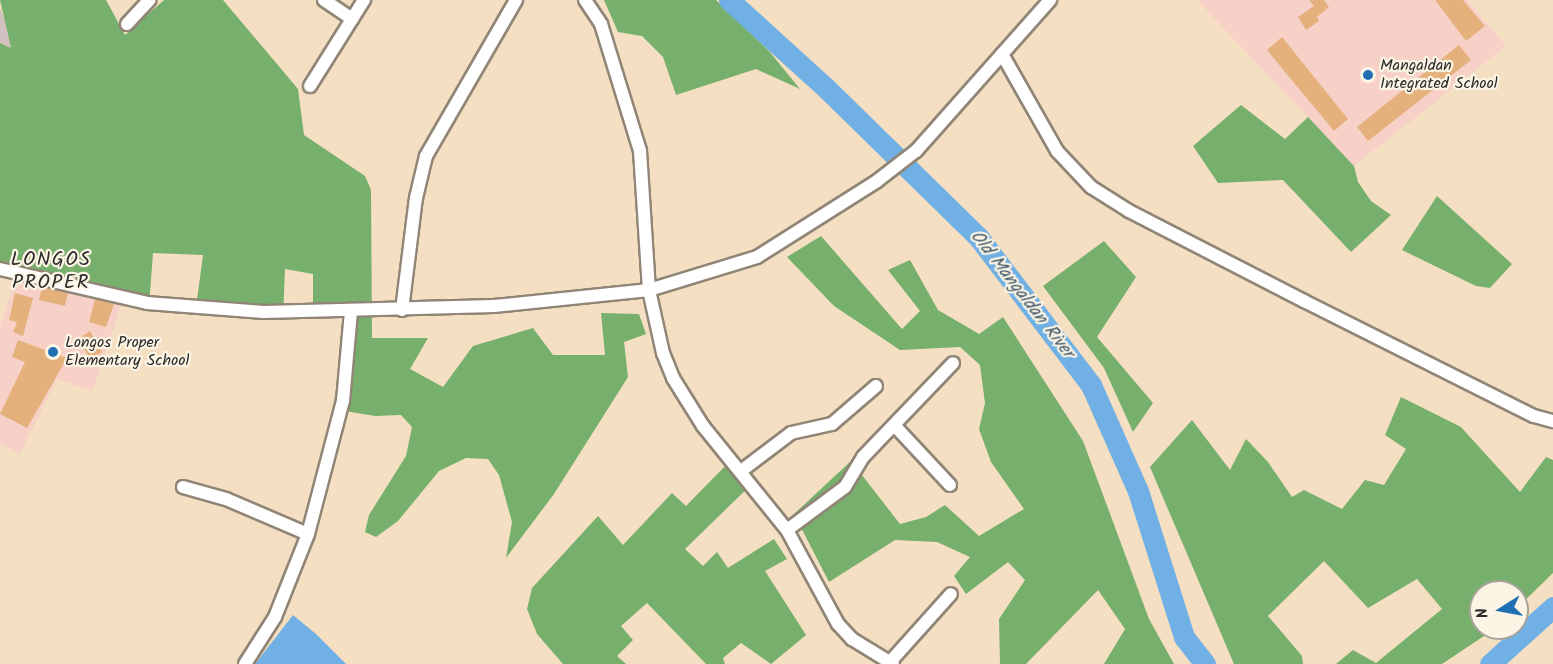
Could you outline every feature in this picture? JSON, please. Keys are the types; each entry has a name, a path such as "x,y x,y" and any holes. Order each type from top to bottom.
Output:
{"street":[{"path":"127,24 149,0"},
{"path":"324,0 352,19"},
{"path":"310,86 364,0"},
{"path":"402,310 426,156 516,0"},
{"path":"585,0 601,24 640,151 649,290 663,353 673,378 703,426 787,530 838,624 852,639 892,663 951,594"},
{"path":"0,269 170,306 264,312 351,312 494,306 649,290 757,257 877,181 916,151 1050,0"},
{"path":"1002,54 1057,151 1091,187 1128,211 1304,301 1534,416 1553,421"},
{"path":"245,664 275,617 308,534 343,401 351,312"},
{"path":"787,530 846,487 863,457 953,363"},
{"path":"741,471 791,433 832,424 876,386"},
{"path":"894,425 950,485"},
{"path":"183,487 226,499 308,534"}],"shaded area":[{"name":"Mangaldan Integrated School","path":"1197,0 1467,0 1506,46 1354,166"},
{"path":"0,8 4,18 11,48 0,43"},
{"name":"Longos Proper Elementary School","path":"16,278 122,301 93,391 57,379 20,454 0,443 0,326"}],"green space":[{"path":"0,0 106,0 125,35 164,0 223,0 298,89 304,135 365,176 371,190 372,338 428,338 410,369 443,387 473,346 533,328 553,355 605,355 601,313 639,314 646,334 624,342 628,377 554,494 506,558 512,522 499,475 488,459 466,458 439,471 398,521 376,537 365,532 369,515 406,456 412,427 401,415 375,416 333,409 347,316 313,317 313,274 285,269 283,319 195,315 203,255 153,253 149,307 0,275 0,43 11,48"},
{"path":"604,0 716,0 769,51 800,89 756,69 676,95 663,57 642,36 618,32"},
{"path":"1241,105 1285,139 1308,117 1354,166 1358,182 1371,201 1391,215 1351,252 1283,180 1218,183 1193,146"},
{"path":"1437,196 1512,264 1490,288 1476,286 1402,250"},
{"path":"821,236 902,329 920,311 888,270 910,260 938,310 979,334 1003,317 1083,441 1149,619 1174,664 1104,664 1125,629 1098,590 1026,664 1000,664 999,619 1025,580 1008,562 966,594 954,576 970,557 937,542 895,540 829,582 794,514 851,461 900,524 926,517 945,505 979,536 1024,509 991,462 979,429 985,403 980,365 960,347 900,350 834,306 787,257"},
{"path":"1104,241 1136,277 1097,337 1153,403 1133,432 1104,368 1043,286"},
{"path":"1401,397 1461,427 1520,492 1546,457 1553,460 1553,573 1529,596 1529,580 1469,580 1469,640 1478,640 1442,664 1336,664 1353,650 1376,663 1442,609 1417,579 1368,608 1324,561 1268,616 1302,656 1303,664 1234,664 1150,467 1192,420 1230,470 1246,439 1268,462 1292,497 1304,490 1342,509 1365,480 1384,485 1406,449 1385,435"},
{"path":"734,457 756,480 685,549 703,566 717,552 728,568 774,539 787,559 765,571 806,635 771,664 741,643 723,658 725,664 706,664 647,603 621,626 633,640 617,656 626,664 563,664 537,634 527,609 532,588 598,516 623,545 672,493 686,506"}],"water":[{"path":"293,615 316,634 346,664 255,664"}],"building":[{"path":"1309,0 1324,0 1329,7 1317,17 1319,21 1306,30 1298,17 1314,6"},
{"path":"1435,0 1463,0 1485,26 1466,41"},
{"path":"1282,37 1348,119 1334,131 1267,50"},
{"path":"1459,45 1471,60 1368,141 1357,127"},
{"path":"42,287 68,293 65,306 39,300"},
{"path":"15,293 33,298 23,336 13,332 17,322 9,320"},
{"path":"95,299 114,304 106,327 89,322"},
{"path":"90,331 102,352 91,359 77,340"},
{"path":"18,340 67,358 27,428 0,414 25,362 12,357"}],"waterway":[{"name":"Old Mangaldan River","path":"729,0 827,89 979,238 1091,385 1138,491 1184,637 1205,664"},
{"name":"Old Mangaldan River","path":"1490,664 1553,607"}],"place":[{"name":"Mangaldan Integrated School","path":"1368,75"},
{"name":"Longos Proper Elementary School","path":"53,352"}],"district":[{"name":"LONGOS PROPER","path":"51,272"}]}
